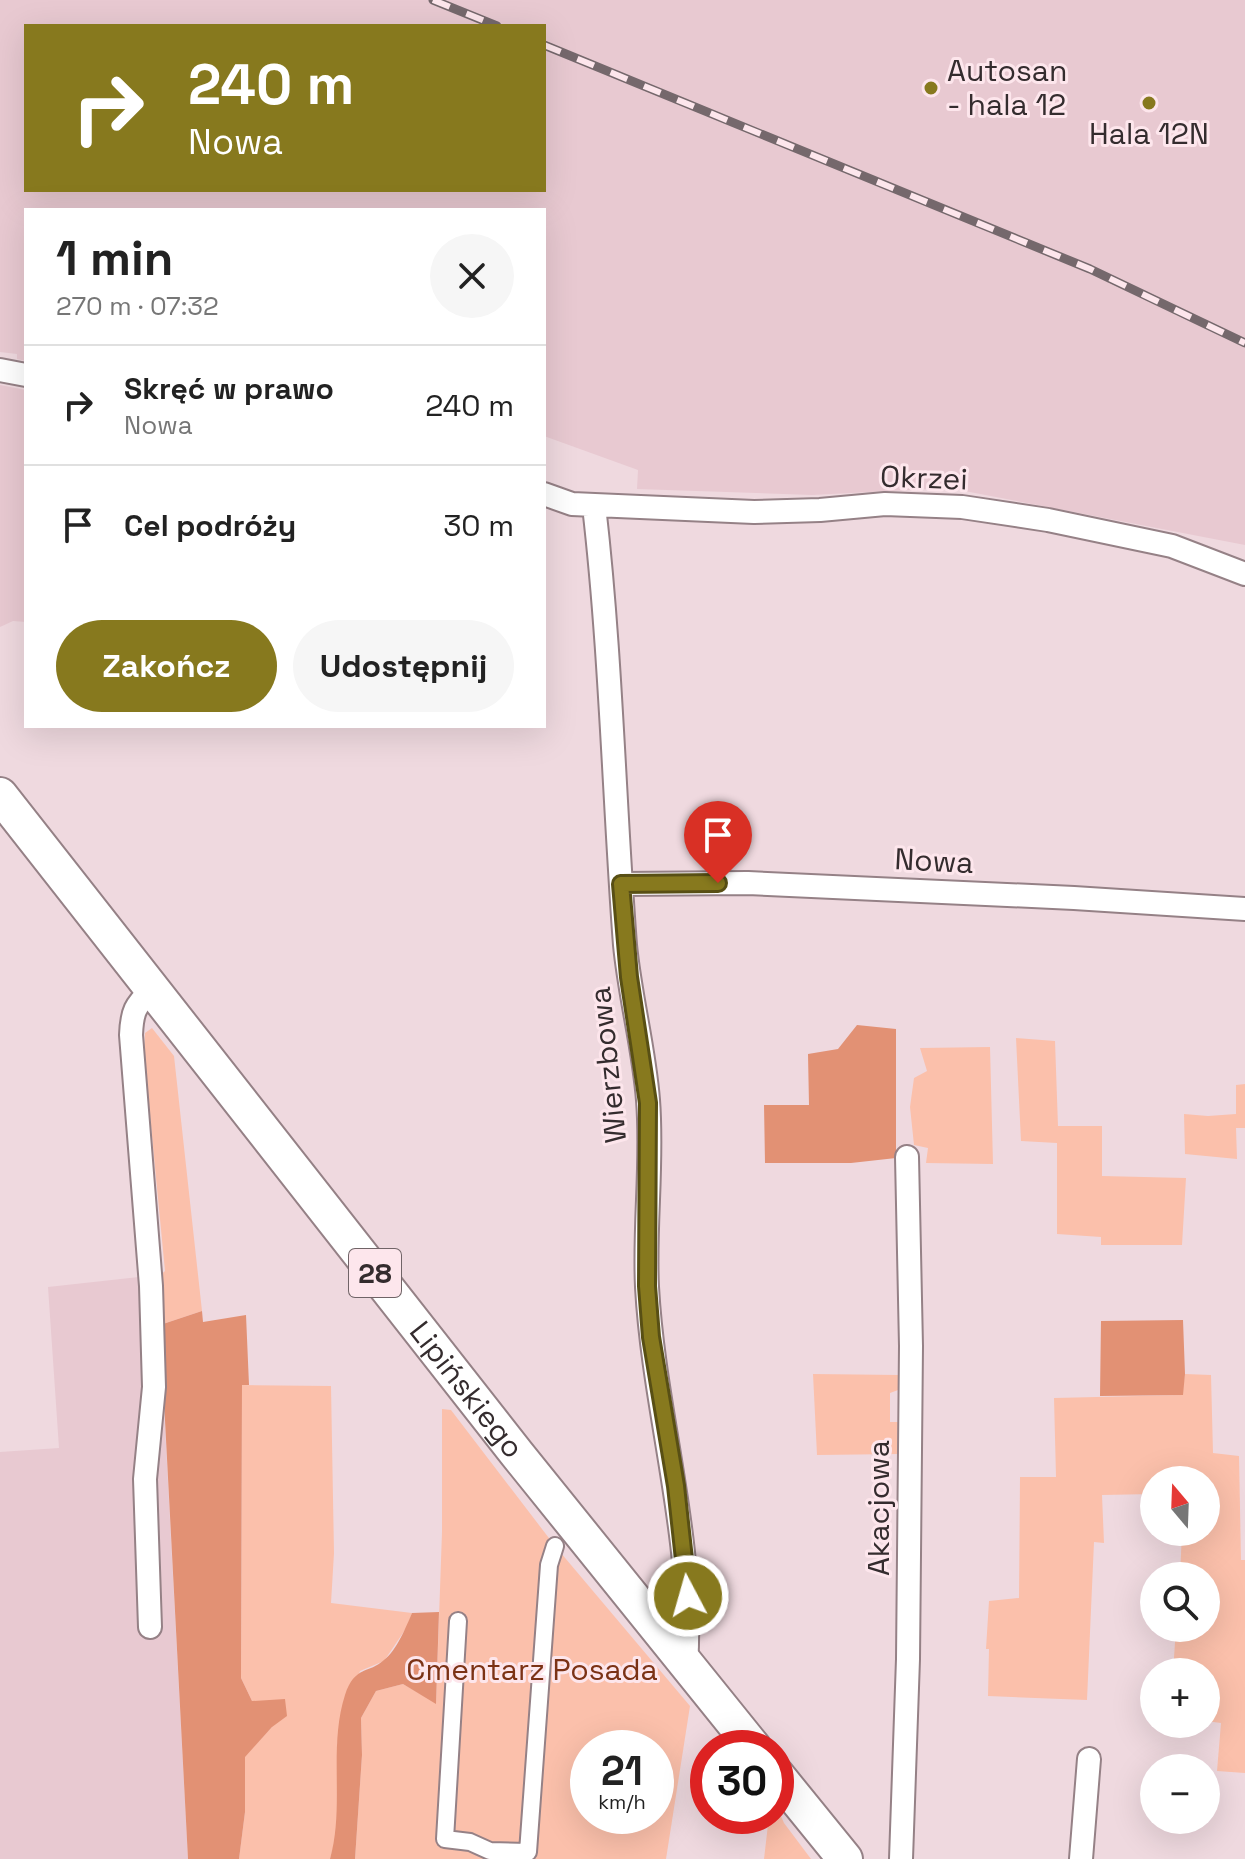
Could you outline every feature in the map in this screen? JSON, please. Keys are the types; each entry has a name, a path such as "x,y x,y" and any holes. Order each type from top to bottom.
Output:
{"main road":[{"name":"Lipińskiego","path":"0,795 739,1730"},
{"path":"794,1796 845,1859"}],"street":[{"path":"0,370 24,375"},
{"name":"Okrzei","path":"546,495 572,504 594,506 754,512 885,504 962,507 1048,520 1172,546 1245,574"},
{"name":"Wierzbowa","path":"594,506 606,619 621,884 631,990 648,1103 647,1286 654,1362 684,1552 688,1596 686,1665"},
{"name":"Nowa","path":"621,884 748,883 1245,909"},
{"path":"150,1627 145,1479 154,1387 151,1286 131,1019 136,1005 152,989"},
{"name":"Akacjowa","path":"901,1859 908,1659 911,1346 907,1157"},
{"path":"458,1621 445,1839 470,1842 490,1851 528,1852 549,1565 555,1546"},
{"path":"1081,1859 1089,1759"}],"shaded area":[{"path":"0,0 1245,0 1245,545 949,488 812,495 637,489 638,470 546,437 546,208 24,208 24,361 17,359 17,354 0,352"},
{"path":"0,385 24,390 24,622 13,621 0,627"},
{"path":"857,1025 896,1029 896,1158 851,1163 765,1163 764,1105 809,1105 808,1054 838,1049"},
{"path":"157,1275 188,1859 0,1859 0,1452 59,1448 48,1287"},
{"path":"202,1311 203,1322 246,1315 249,1385 242,1385 241,1678 252,1701 285,1699 287,1716 272,1727 245,1757 245,1812 239,1859 188,1859 160,1325"},
{"path":"1183,1320 1183,1395 1100,1396 1101,1321"},
{"path":"439,1612 436,1704 403,1684 376,1691 361,1718 362,1755 355,1859 330,1859 336,1818 340,1715 349,1685 358,1674 389,1656 412,1613"}],"green space":[{"path":"152,1028 174,1056 202,1311 160,1325 157,1278 165,1271 144,1053 145,1033"},
{"path":"1016,1038 1055,1041 1058,1126 1102,1126 1102,1176 1186,1178 1182,1245 1101,1245 1101,1237 1057,1234 1057,1143 1021,1141"},
{"path":"990,1047 993,1164 926,1163 928,1148 914,1145 910,1107 914,1078 927,1071 920,1048"},
{"path":"1245,1084 1245,1128 1236,1128 1237,1159 1185,1154 1184,1114 1236,1114 1236,1085"},
{"path":"813,1374 899,1375 898,1390 890,1393 890,1422 898,1422 899,1454 817,1455"},
{"path":"1185,1374 1211,1375 1213,1453 1239,1456 1241,1560 1245,1560 1245,1773 1220,1771 1220,1658 1174,1658 1175,1642 1220,1642 1220,1562 1181,1562 1181,1546 1220,1546 1220,1466 1140,1466 1140,1494 1102,1495 1104,1543 1094,1542 1087,1700 988,1696 989,1649 986,1649 989,1601 1019,1598 1020,1477 1056,1477 1054,1398 1182,1395"},
{"path":"242,1385 331,1386 334,1553 331,1603 412,1613 407,1627 384,1661 360,1671 337,1744 337,1834 330,1859 239,1859 245,1812 245,1756 272,1727 252,1701 241,1678"},
{"name":"Cmentarz Posada","path":"442,1409 451,1410 555,1546 690,1706 674,1808 674,1730 570,1730 570,1834 670,1834 666,1859 355,1859 362,1755 361,1718 376,1691 403,1684 436,1703 442,1532"},
{"path":"767,1834 792,1834 811,1859 764,1859"}],"railway":[{"path":"433,0 492,24"},
{"path":"546,46 1090,269 1245,343"}],"place":[{"name":"Autosan - hala 12","path":"931,88"},
{"name":"Hala 12N","path":"1149,103"}],"route":[{"path":"688,1596 676,1486 651,1337 647,1286 648,1103 632,1004 621,884 718,883"}]}
